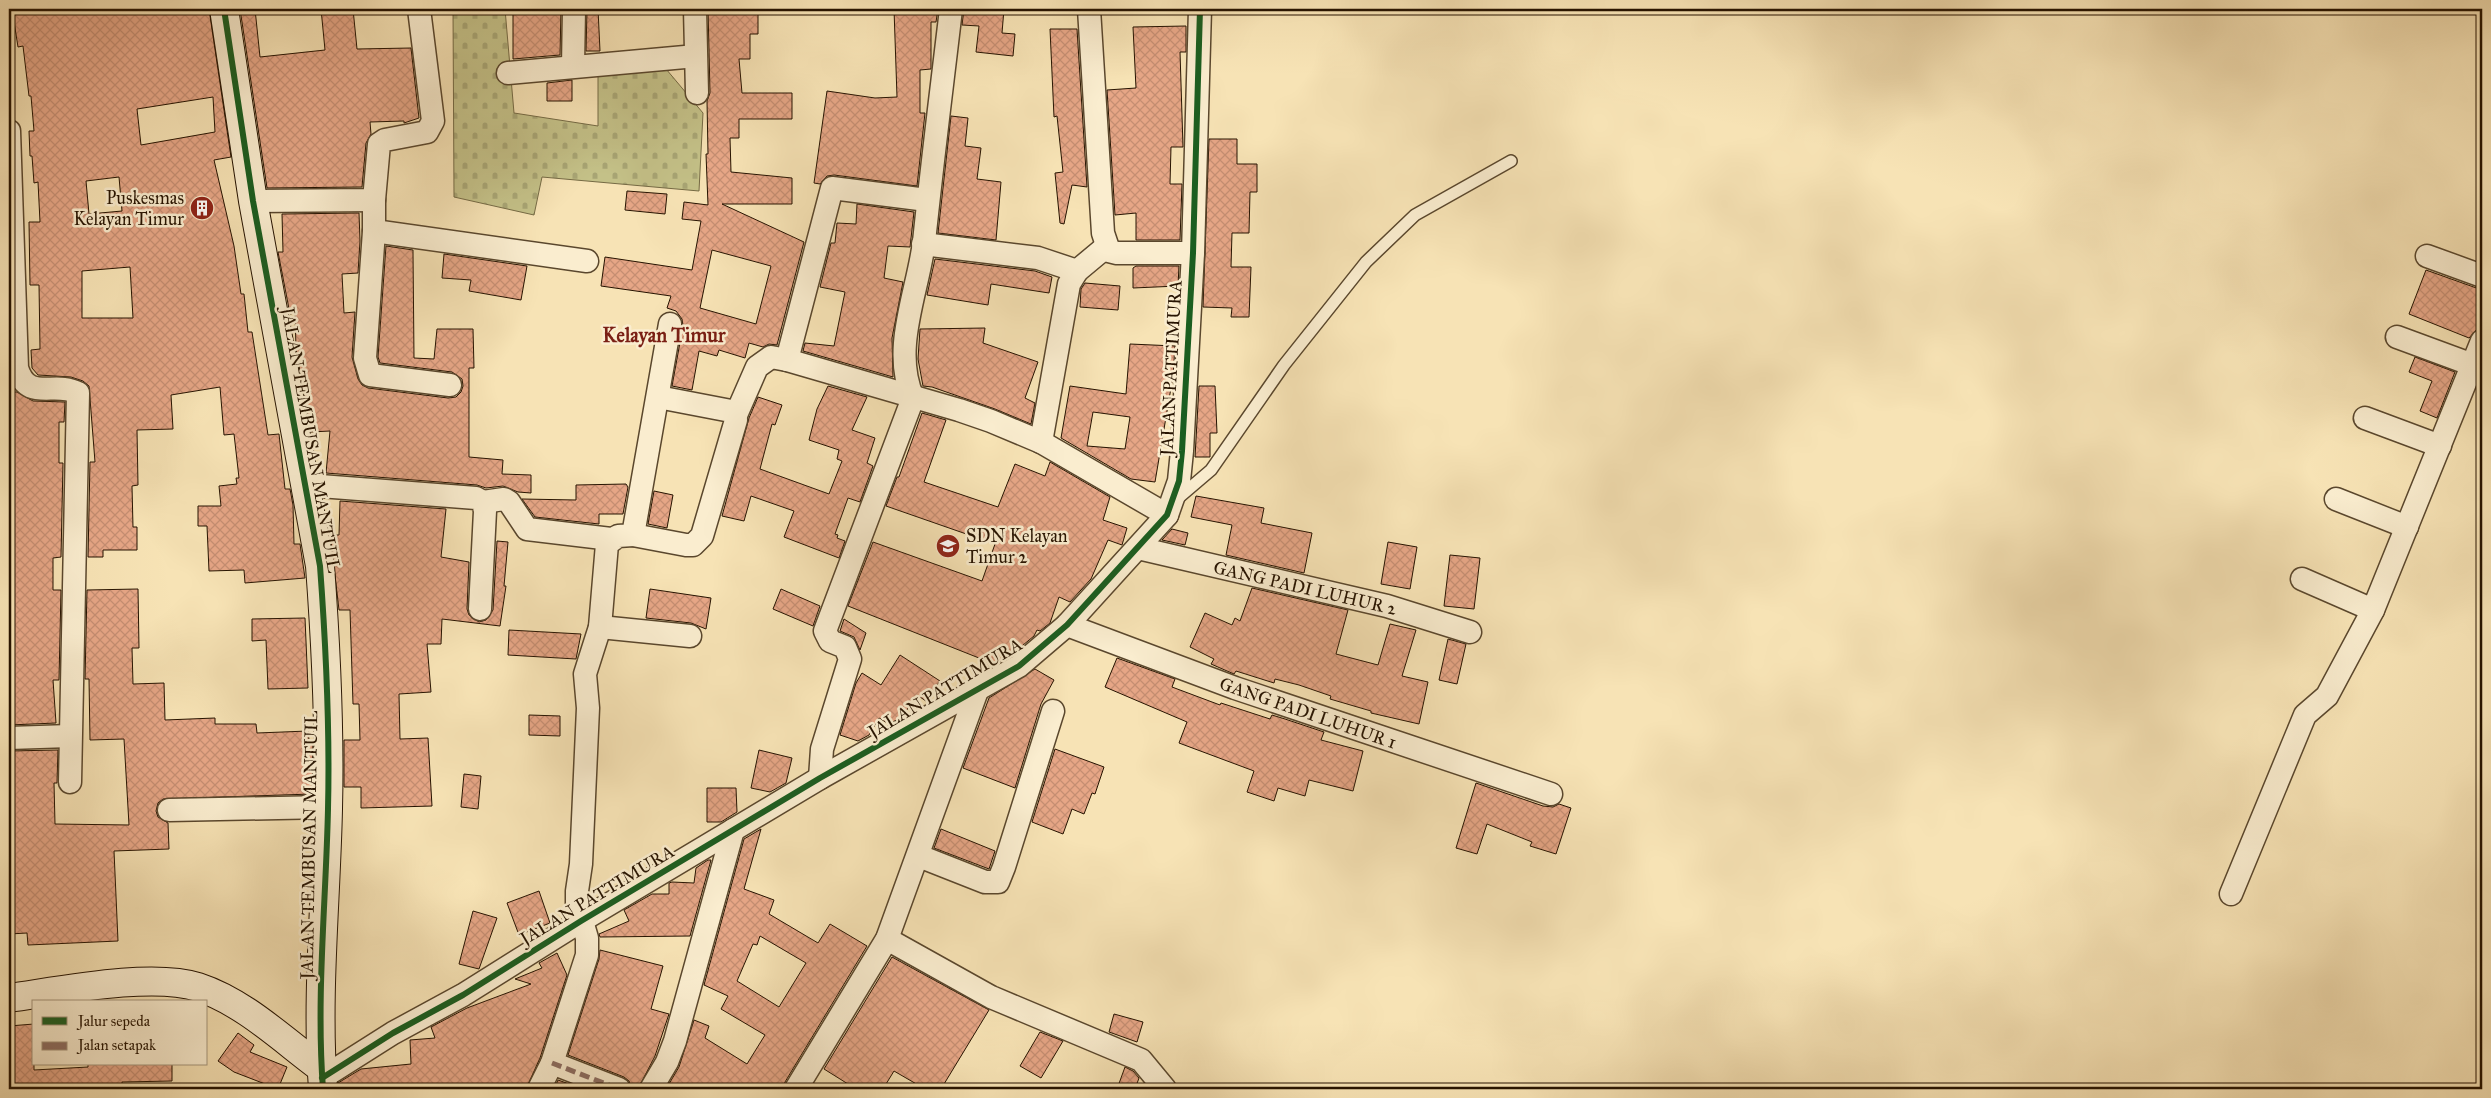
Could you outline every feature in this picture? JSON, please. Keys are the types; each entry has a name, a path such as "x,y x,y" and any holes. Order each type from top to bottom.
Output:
{"street":[{"name":"JALAN TEMBUSAN MANTUIL","path":"224,9 253,200 307,485 320,566 325,628 328,807 322,1078"},
{"path":"419,9 433,121 427,132 385,140 379,144 365,358 367,372 370,375 450,385"},
{"path":"572,66 574,9"},
{"path":"696,9 697,93"},
{"path":"820,778 822,749 850,659 846,648 830,641 825,631 914,398 905,374 907,332 924,244 927,200 951,9"},
{"path":"1089,9 1103,233 1106,246 1109,250 1117,253 1193,253"},
{"name":"JALAN PATTIMURA","path":"322,1078 393,1032 463,995 581,921 820,778 1019,666 1067,625 1138,548 1170,508 1179,481 1193,253 1200,9"},
{"path":"508,73 696,56"},
{"path":"9,131 16,368 25,384 35,389 67,390 78,393 70,782"},
{"path":"787,360 832,188 927,200"},
{"path":"253,200 374,200"},
{"path":"374,231 588,261"},
{"path":"924,244 1038,258 1076,271"},
{"path":"1041,442 1065,299 1076,271 1106,246"},
{"path":"2426,256 2482,276"},
{"path":"633,535 670,324"},
{"path":"2397,337 2473,365"},
{"path":"2231,894 2305,715 2327,696 2373,610 2482,341"},
{"path":"539,1089 552,1063 587,955 587,938 581,921 577,892 581,864 588,708 585,674 600,627 607,544 611,539 618,536 633,535 686,545 697,542 702,536 736,415 757,367 771,357 787,360 959,410 1041,442 1170,508"},
{"path":"658,397 731,410 736,415"},
{"path":"2366,418 2440,446"},
{"path":"307,485 476,498 483,502 504,500 509,502 527,530 611,539"},
{"path":"2336,500 2407,527"},
{"path":"480,609 485,511 483,502"},
{"name":"GANG PADI LUHUR 2","path":"1138,548 1387,606 1470,632"},
{"path":"2302,580 2373,610"},
{"name":"GANG PADI LUHUR 1","path":"1067,625 1235,688 1551,794"},
{"path":"600,627 690,636"},
{"path":"796,1089 888,939 978,688"},
{"path":"919,856 985,882 998,882 1054,711"},
{"path":"9,738 70,736"},
{"path":"169,810 328,807"},
{"path":"651,1089 667,1062 675,1041 733,830"},
{"path":"888,939 991,996 1141,1060 1164,1089"},
{"path":"9,998 108,984 151,982 180,983 198,987 242,1009 322,1078"},
{"path":"552,1063 619,1089"}],"lane":[{"path":"1170,508 1211,470 1284,365 1366,262 1415,215 1511,161"}],"green space":[{"path":"453,9 505,9 514,113 598,126 598,69 661,63 703,113 699,191 542,177 534,215 454,197"}],"building":[{"path":"12,9 209,9 231,157 214,160 234,246 241,294 244,294 248,332 252,332 268,435 279,434 285,489 290,489 293,505 294,544 300,544 305,578 245,583 244,570 209,571 207,526 198,526 198,506 221,506 219,486 237,484 236,478 239,478 234,434 224,435 220,387 171,395 173,429 137,430 138,485 132,486 133,527 137,527 137,550 103,550 103,557 88,557 90,462 95,462 89,386 83,381 71,377 38,375 32,368 31,350 40,349 39,285 30,285 29,222 40,222 38,182 34,183 32,156 30,156 29,131 34,131 31,96 29,96 23,46 18,47","holes":["213,97 215,132 141,145 137,109","119,177 122,211 89,214 86,181","130,267 133,318 82,318 82,271"]},
{"path":"240,9 255,9 260,57 325,50 321,9 353,9 357,49 411,48 419,118 404,123 404,121 370,122 371,134 366,143 362,187 267,188"},
{"path":"513,9 561,9 560,55 513,59"},
{"path":"587,9 598,9 600,51 586,51"},
{"path":"708,9 758,9 758,34 750,34 750,59 739,59 742,93 792,93 792,119 739,119 739,138 730,138 731,172 792,178 792,204 722,204 804,242 777,345 769,344 763,347 749,343 745,358 719,350 717,356 699,351 692,390 672,386 683,326 682,319 676,311 667,308 671,296 601,286 605,257 692,270 701,221 682,219 684,202 708,205 706,154 708,154 707,101 710,93","holes":["712,250 771,266 756,324 700,308"]},
{"path":"894,9 938,9 936,22 931,22 931,69 920,70 920,113 925,113 917,186 834,175 827,176 820,184 814,183 827,91 875,98 897,97"},
{"path":"964,9 1004,9 1002,33 1015,34 1013,56 976,52 979,26 962,25"},
{"path":"1186,26 1186,52 1180,52 1183,147 1171,147 1170,184 1182,184 1180,240 1136,240 1136,213 1115,215 1107,90 1136,88 1133,27"},
{"path":"1050,29 1077,29 1087,187 1072,185 1064,224 1060,223 1055,173 1063,172 1057,116 1054,117"},
{"path":"572,80 572,101 547,101 547,83"},
{"path":"951,116 968,118 965,146 981,148 977,179 1001,182 996,240 938,233"},
{"path":"1209,139 1237,139 1237,164 1257,164 1257,192 1250,192 1249,233 1232,233 1231,267 1251,267 1249,317 1231,317 1232,308 1203,307"},
{"path":"627,191 667,194 665,214 625,210"},
{"path":"857,204 914,212 910,247 888,246 884,278 903,282 892,338 893,377 803,351 805,343 834,346 845,292 820,287 831,243 835,243 837,223 856,224"},
{"path":"359,213 358,273 342,274 344,313 355,312 352,357 358,379 362,385 368,388 448,398 456,397 461,392 463,386 462,379 452,372 380,363 378,357 386,246 413,250 414,358 434,359 437,329 473,329 474,368 469,368 469,457 503,460 502,474 531,475 531,493 518,492 503,486 486,488 477,485 326,473 330,431 311,432 296,349 295,313 290,314 278,252 283,252 282,214"},
{"path":"444,254 527,266 521,300 469,291 471,280 442,278"},
{"path":"935,259 1035,271 1052,277 1049,293 991,284 988,305 927,295"},
{"path":"1136,266 1179,266 1178,286 1133,288 1133,268"},
{"path":"2426,270 2482,290 2482,317 2477,329 2469,338 2409,314"},
{"path":"1085,283 1120,286 1118,310 1080,307 1081,289"},
{"path":"985,328 983,343 1038,362 1025,398 1035,403 1031,424 995,409 932,387 923,386 918,359 920,329"},
{"path":"1130,344 1175,346 1173,376 1155,482 1131,479 1061,438 1070,386 1126,394","holes":["1093,412 1130,417 1125,449 1087,446"]},
{"path":"2415,357 2455,372 2437,418 2420,411 2432,381 2409,372"},
{"path":"828,386 867,397 852,430 875,438 867,463 873,466 860,502 848,498 835,534 838,535 837,538 845,541 839,558 784,537 794,511 751,496 744,521 722,516 749,418 758,397 782,405 775,425 772,424 760,469 829,494 842,461 837,459 839,450 809,440 817,409"},
{"path":"1199,386 1215,386 1217,433 1210,433 1210,457 1195,457"},
{"path":"9,392 17,392 33,401 65,402 64,422 59,422 59,463 63,463 61,557 53,558 53,590 61,590 59,680 53,680 56,723 9,725 9,548 12,548 12,495 9,495"},
{"path":"922,413 946,420 924,482 998,507 1015,464 1045,476 1050,462 1110,497 1103,520 1127,528 1122,545 1108,540 1091,579 1070,602 1059,597 1050,623 1040,631 1037,630 1034,636 1011,655 991,667 982,663 984,660 848,606 873,542 982,581 995,544 886,506 897,477 899,477"},
{"path":"626,484 628,487 623,514 599,514 599,524 535,517 522,499 576,500 576,485"},
{"path":"654,491 673,495 667,528 648,524"},
{"path":"1196,496 1264,508 1261,523 1312,533 1304,573 1226,555 1232,525 1191,517"},
{"path":"340,501 446,509 441,557 469,562 467,609 469,615 479,622 486,620 493,610 497,541 508,542 504,586 506,586 500,626 442,619 441,644 427,644 431,692 399,694 400,739 428,738 432,806 361,808 361,787 344,787 344,740 360,740 359,704 353,704 350,610 339,610 331,541 336,541 336,535 339,535"},
{"path":"1172,529 1188,533 1185,545 1162,540"},
{"path":"1388,542 1417,547 1410,589 1381,584"},
{"path":"1450,555 1480,558 1474,609 1444,606"},
{"path":"1252,588 1348,610 1336,654 1378,665 1390,624 1416,630 1402,676 1428,682 1419,724 1371,713 1371,711 1330,699 1331,696 1299,685 1275,679 1274,683 1236,671 1234,674 1211,664 1214,659 1190,647 1205,613 1232,625 1235,618 1240,621"},
{"path":"138,589 139,648 132,648 133,684 164,683 165,720 215,718 215,724 256,724 257,733 308,731 309,740 313,740 312,794 163,799 158,803 156,811 158,817 168,823 169,849 114,851 118,941 28,945 27,933 9,934 9,751 58,750 57,783 54,783 55,824 129,825 124,739 90,740 89,679 85,679 87,590"},
{"path":"650,589 711,598 706,629 691,623 646,618"},
{"path":"781,589 820,606 813,626 773,609"},
{"path":"305,618 308,688 268,689 266,640 252,641 252,619"},
{"path":"844,619 866,633 860,650 854,637 840,631"},
{"path":"509,630 581,634 576,659 508,655"},
{"path":"1448,639 1466,644 1457,684 1439,680"},
{"path":"900,655 940,681 926,701 917,695 902,717 889,724 879,718 869,735 858,741 840,735 856,683 862,673 881,685"},
{"path":"1117,658 1175,679 1172,687 1220,705 1221,703 1270,719 1272,715 1324,732 1321,740 1363,751 1353,791 1309,780 1305,796 1278,788 1274,801 1247,792 1254,771 1179,743 1187,722 1105,687"},
{"path":"1035,669 1054,680 1041,704 1015,788 963,768 989,698"},
{"path":"529,715 560,716 560,736 529,735"},
{"path":"1055,749 1104,767 1095,794 1092,793 1084,814 1072,809 1063,834 1032,822"},
{"path":"759,750 792,758 786,783 770,792 751,788"},
{"path":"464,774 481,776 478,809 461,807"},
{"path":"1476,783 1543,806 1553,807 1559,804 1571,808 1556,854 1530,846 1532,842 1487,824 1477,854 1456,848"},
{"path":"707,788 736,788 737,812 721,822 707,822"},
{"path":"761,829 744,889 774,900 769,914 818,943 830,924 867,946 785,1082 783,1089 666,1089 679,1067 694,1020 709,1026 705,1038 747,1064 765,1035 721,1009 728,996 704,985 744,839","holes":["760,936 806,963 779,1007 737,981 753,944 757,945"]},
{"path":"941,829 995,851 989,869 934,848"},
{"path":"711,860 690,936 600,937 599,934 629,921 624,910 652,894 669,894 669,883 694,883 696,868"},
{"path":"539,891 550,923 519,935 507,903"},
{"path":"473,911 497,918 479,969 459,964"},
{"path":"600,950 663,966 651,1009 669,1014 655,1056 638,1089 632,1089 629,1081 624,1077 568,1055 599,959"},
{"path":"557,953 567,975 540,1058 526,1089 339,1089 338,1083 361,1069 411,1064 410,1040 435,1038 431,1027 467,1008 531,984 515,979 542,968 539,963"},
{"path":"892,957 989,1010 941,1089 925,1089 894,1071 883,1089 856,1089 824,1069"},
{"path":"1114,1014 1143,1022 1137,1042 1109,1032"},
{"path":"32,1024 32,1066 34,1066 34,1070 88,1066 172,1066 172,1081 122,1082 123,1089 9,1089 9,1026"},
{"path":"1040,1032 1063,1041 1041,1078 1020,1066"},
{"path":"238,1033 254,1045 250,1052 287,1067 278,1089 234,1072 218,1061"},
{"path":"1125,1067 1133,1071 1139,1078 1135,1089 1117,1089"},
{"path":"558,1080 583,1089 554,1089"}],"marked path":[{"path":"552,1063 619,1089"}],"cycle path":[{"path":"224,9 253,201 320,566 328,718 328,809 321,984 323,1089"},
{"path":"322,1078 393,1033 463,995 581,921 820,778 1019,666 1067,625 1167,515 1179,481 1182,451 1193,253 1200,9"}],"place":[{"name":"Puskesmas Kelayan Timur","path":"202,208"},
{"name":"SDN Kelayan Timur 2","path":"948,546"}],"district":[{"name":"Kelayan Timur","path":"664,335"}]}
